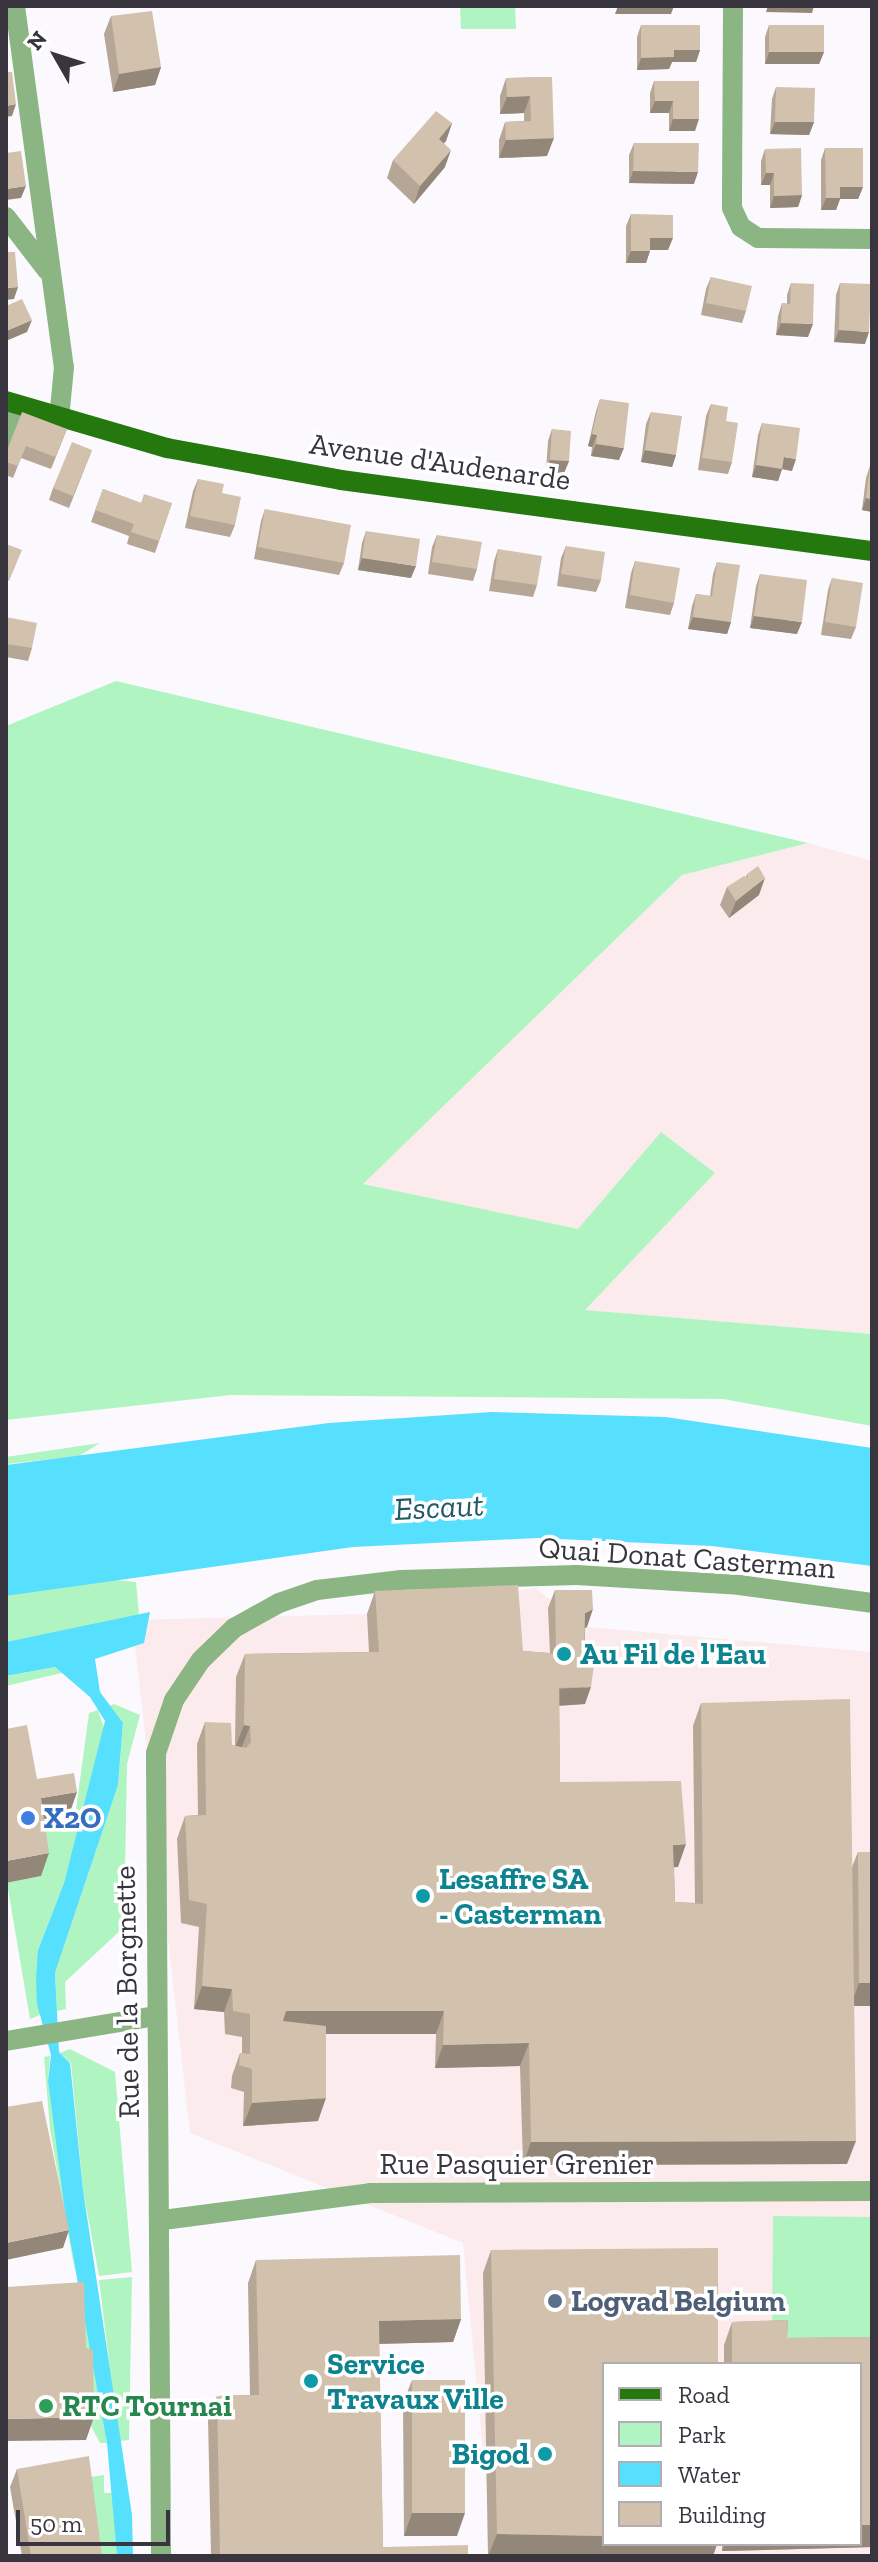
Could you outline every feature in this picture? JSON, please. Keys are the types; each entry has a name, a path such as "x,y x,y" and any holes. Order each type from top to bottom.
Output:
{"main road":[{"name":"Avenue d'Audenarde","path":"13,404 167,448 341,480 872,551"}],"street":[{"path":"15,6 47,270 64,367 59,419"},
{"path":"733,6 732,208 741,227 758,238 872,239"},
{"path":"6,217 47,270"},
{"path":"6,439 13,404"},
{"name":"Quai Donat Casterman","path":"401,1580 577,1575 739,1585 872,1603"},
{"name":"Rue de la Borgnette","path":"161,2556 163,2220 155,2016 156,1753 174,1700 201,1660 234,1628 279,1603 317,1590 401,1580"},
{"path":"6,2041 155,2016"},
{"name":"Rue Pasquier Grenier","path":"163,2220 370,2193 872,2191"}],"shaded area":[{"path":"808,843 872,861 872,1334 584,1310 715,1173 578,1229 362,1184 682,875"},
{"path":"535,1588 587,1627 872,1652 872,2556 493,2556 463,2243 190,2133 132,1620 367,1614"}],"green space":[{"path":"460,6 515,6 516,29 461,29"},
{"path":"116,681 808,843 682,875 363,1184 578,1229 661,1132 715,1173 585,1310 872,1334 872,1426 723,1399 231,1395 6,1420 6,726"},
{"path":"100,1443 79,1456 6,1464 6,1457"},
{"path":"115,1580 136,1582 139,1616 6,1642 6,1596"},
{"path":"55,1667 62,1673 6,1686 6,1676"},
{"path":"114,1704 140,1715 127,1764 124,1927 65,1982 66,2009 57,2011 55,1973 118,1785 123,1724 109,1706"},
{"path":"98,1710 104,1728 64,1883 38,1950 40,2015 30,2019 7,1883 41,1876 32,1821 75,1817 89,1713"},
{"path":"70,2049 115,2072 132,2272 99,2276 83,2190 71,2063 60,2053"},
{"path":"50,2056 48,2081 76,2278 50,2129 44,2057"},
{"path":"773,2216 872,2217 872,2359 772,2343"},
{"path":"132,2277 129,2440 119,2441 99,2280"},
{"path":"82,2302 107,2443 100,2443 91,2426"},
{"path":"104,2475 104,2493 113,2493 117,2556 94,2556 90,2477"}],"water":[{"name":"Escaut","path":"492,1412 666,1417 872,1448 872,1566 712,1546 537,1538 353,1547 6,1596 6,1465 329,1423"},
{"path":"150,1612 144,1643 95,1659 100,1692 123,1723 118,1785 55,1973 59,2052 70,2063 83,2190 132,2515 133,2556 117,2556 107,2443 65,2212 48,2081 51,2055 37,2004 36,1978 38,1950 64,1883 105,1721 90,1697 55,1667 6,1676 6,1642"}],"building":[{"path":"152,11 161,67 119,74 111,16"},
{"path":"641,25 700,25 700,50 674,50 674,57 641,58"},
{"path":"769,25 824,25 824,52 769,52"},
{"path":"6,72 12,72 16,104 6,106"},
{"path":"552,77 554,138 506,140 505,122 531,121 530,96 507,97 506,78"},
{"path":"654,81 699,81 699,119 673,119 673,101 655,101"},
{"path":"776,87 815,88 814,122 775,122"},
{"path":"436,111 452,123 439,139 451,150 420,186 393,160"},
{"path":"634,143 699,143 698,172 633,171"},
{"path":"801,148 802,195 774,196 774,173 766,173 765,149"},
{"path":"825,148 863,148 863,187 840,187 840,198 826,198"},
{"path":"21,151 26,186 6,189 6,153"},
{"path":"631,214 673,215 673,238 650,238 650,251 631,251"},
{"path":"6,252 15,252 18,287 6,288"},
{"path":"711,277 752,286 746,311 706,303"},
{"path":"791,283 814,284 813,324 781,323 782,303 790,304"},
{"path":"840,283 871,284 869,332 839,330"},
{"path":"22,299 32,320 6,331 6,306"},
{"path":"600,399 629,403 624,448 596,444 597,435 592,434"},
{"path":"711,404 728,407 726,421 738,423 732,462 702,458"},
{"path":"22,412 67,429 55,457 26,446 18,466 6,462 6,453"},
{"path":"651,412 682,416 676,455 645,450"},
{"path":"762,423 800,428 796,459 784,457 782,469 756,465"},
{"path":"552,429 571,431 569,461 550,460"},
{"path":"72,442 92,450 73,496 53,488"},
{"path":"872,466 872,499 866,498"},
{"path":"198,479 224,484 222,493 241,497 235,525 190,516"},
{"path":"103,489 141,503 144,494 172,503 159,541 131,532 134,524 95,510"},
{"path":"265,509 351,525 344,563 258,547"},
{"path":"366,531 420,539 416,566 362,558"},
{"path":"437,535 482,542 477,569 432,562"},
{"path":"6,544 22,550 9,581 6,580"},
{"path":"566,546 605,552 601,580 561,574"},
{"path":"498,549 542,556 537,585 494,579"},
{"path":"635,561 680,568 674,603 630,595"},
{"path":"717,562 740,565 731,622 693,617 696,594 712,596"},
{"path":"760,574 807,580 802,622 754,616"},
{"path":"832,578 863,583 856,627 825,622"},
{"path":"6,617 37,623 32,648 6,644"},
{"path":"758,866 765,878 736,901 727,887 744,876 750,878 747,874"},
{"name":"Lesaffre SA - Casterman","path":"518,1585 523,1651 559,1654 560,1782 681,1781 686,1844 673,1845 675,1902 703,1904 701,1703 850,1699 856,2141 531,2142 529,2043 443,2045 444,2011 286,2011 283,2021 326,2026 326,2098 252,2103 252,2069 239,2065 240,2053 250,2054 250,2014 233,2011 232,1989 202,1986 207,1904 189,1900 185,1816 206,1815 205,1722 231,1723 232,1745 246,1748 251,1742 250,1726 244,1725 245,1654 379,1652 375,1591"},
{"name":"Au Fil de l'Eau","path":"555,1590 592,1590 593,1609 585,1613 584,1662 594,1665 591,1687 559,1688"},
{"path":"27,1725 37,1779 74,1773 77,1792 41,1798 49,1853 6,1861 6,1729"},
{"path":"858,1852 872,1852 872,1983 859,1983"},
{"path":"42,2101 69,2230 6,2243 6,2107"},
{"name":"Bigod","path":"718,2248 718,2362 602,2362 602,2536 497,2534 491,2250"},
{"name":"Service Travaux Ville","path":"460,2255 461,2319 379,2321 383,2547 468,2545 468,2556 220,2556 217,2396 259,2395 256,2260"},
{"name":"RTC Tournai","path":"84,2282 86,2348 93,2350 94,2417 6,2419 6,2287"},
{"path":"788,2320 787,2338 872,2337 872,2525 862,2525 862,2362 732,2362 732,2322"},
{"path":"412,2380 465,2380 465,2513 412,2513"},
{"path":"89,2456 102,2556 31,2556 17,2469"}],"place":[{"name":"Au Fil de l'Eau","path":"564,1654"},
{"name":"X2O","path":"28,1818"},
{"name":"Lesaffre SA - Casterman","path":"423,1896"},
{"name":"Logvad Belgium","path":"555,2301"},
{"name":"Service Travaux Ville","path":"311,2381"},
{"name":"RTC Tournai","path":"46,2406"},
{"name":"Bigod","path":"545,2454"}]}
